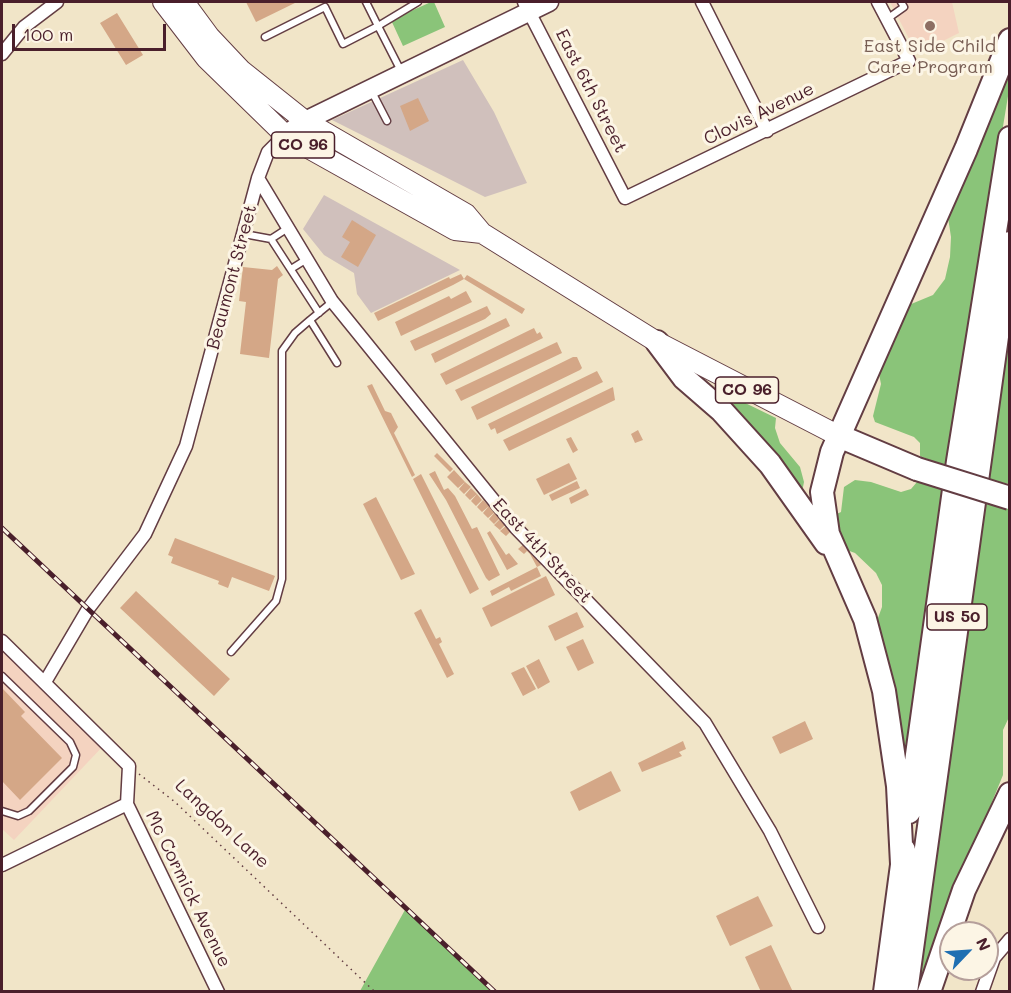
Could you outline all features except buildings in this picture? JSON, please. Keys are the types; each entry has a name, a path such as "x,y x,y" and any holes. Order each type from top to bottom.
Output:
{"highway":[{"path":"838,559 823,516 822,492 839,436 966,149 1010,40"},
{"name":"US 50","path":"885,992 959,450 1010,138"},
{"name":"US 50","path":"906,992 1010,243"},
{"name":"CO 96","path":"657,342 684,378 722,411 770,464 838,559 865,619 884,691 898,786 902,864"},
{"name":"CO 96","path":"839,436 917,469 1010,498"},
{"path":"930,992 946,938 964,890 1010,794"}],"main road":[{"name":"CO 96","path":"164,2 206,58 285,135 455,230 482,233"},
{"name":"CO 96","path":"184,2 209,36 242,70 305,122 466,214 482,233 657,342 839,436"}],"street":[{"path":"2,54 24,27 57,2"},
{"name":"Beaumont Street","path":"45,682 88,609 145,534 186,446 258,178 268,152 285,135 305,122 526,6 549,2"},
{"path":"702,2 767,131"},
{"path":"878,2 887,19"},
{"name":"East 6th Street","path":"526,6 625,198"},
{"name":"Clovis Avenue","path":"625,198 909,61 887,19"},
{"name":"East 4th Street","path":"258,178 332,301 516,528 705,723 770,831 818,927"},
{"path":"2,642 129,766"},
{"name":"Mc Cormick Avenue","path":"129,766 127,804 218,992"},
{"path":"2,865 127,804"},
{"path":"982,989 994,958 1010,939"}],"lane":[{"path":"366,2 402,73"},
{"path":"265,37 325,8 343,44 418,2"},
{"path":"887,19 904,7 901,2"},
{"path":"370,89 387,121"},
{"path":"243,234 271,238 288,228"},
{"path":"271,238 319,313"},
{"path":"291,269 307,259"},
{"path":"231,652 276,601 282,579 282,351 295,333 332,301"},
{"path":"310,320 337,363"},
{"path":"2,676 70,742 76,755 73,767 30,811 18,816 2,811"}],"path":[{"name":"Langdon Lane","path":"129,766 175,802 375,992"}],"shaded area":[{"name":"East Side Child Care Program","path":"890,2 952,2 959,33 917,54"},
{"path":"463,60 494,112 527,183 485,197 332,120"},
{"path":"324,195 460,270 371,313 357,294 354,273 324,255 303,229"},
{"path":"2,641 106,743 14,840 2,829"}],"green space":[{"path":"434,2 445,27 403,46 391,20"},
{"path":"1009,70 1009,90 947,467 920,456 920,443 914,437 875,422 873,416 881,384 878,369 904,307 933,295 945,279 950,257 951,237 947,211"},
{"path":"1009,335 1009,484 987,479"},
{"path":"737,399 776,418 775,428 780,443 800,467 804,482 801,497 728,411"},
{"path":"855,480 871,482 901,492 911,489 917,482 944,489 904,793 875,626 882,607 882,585 876,573 855,553 841,548 830,517 841,512 844,487"},
{"path":"984,502 1009,508 1010,715 1003,730 1003,775 953,897 946,921 939,921 939,942 924,991 917,992"},
{"path":"406,908 495,991 360,991"}],"railway":[{"path":"2,528 495,992"}],"place":[{"name":"East Side Child Care Program","path":"930,26"}]}
